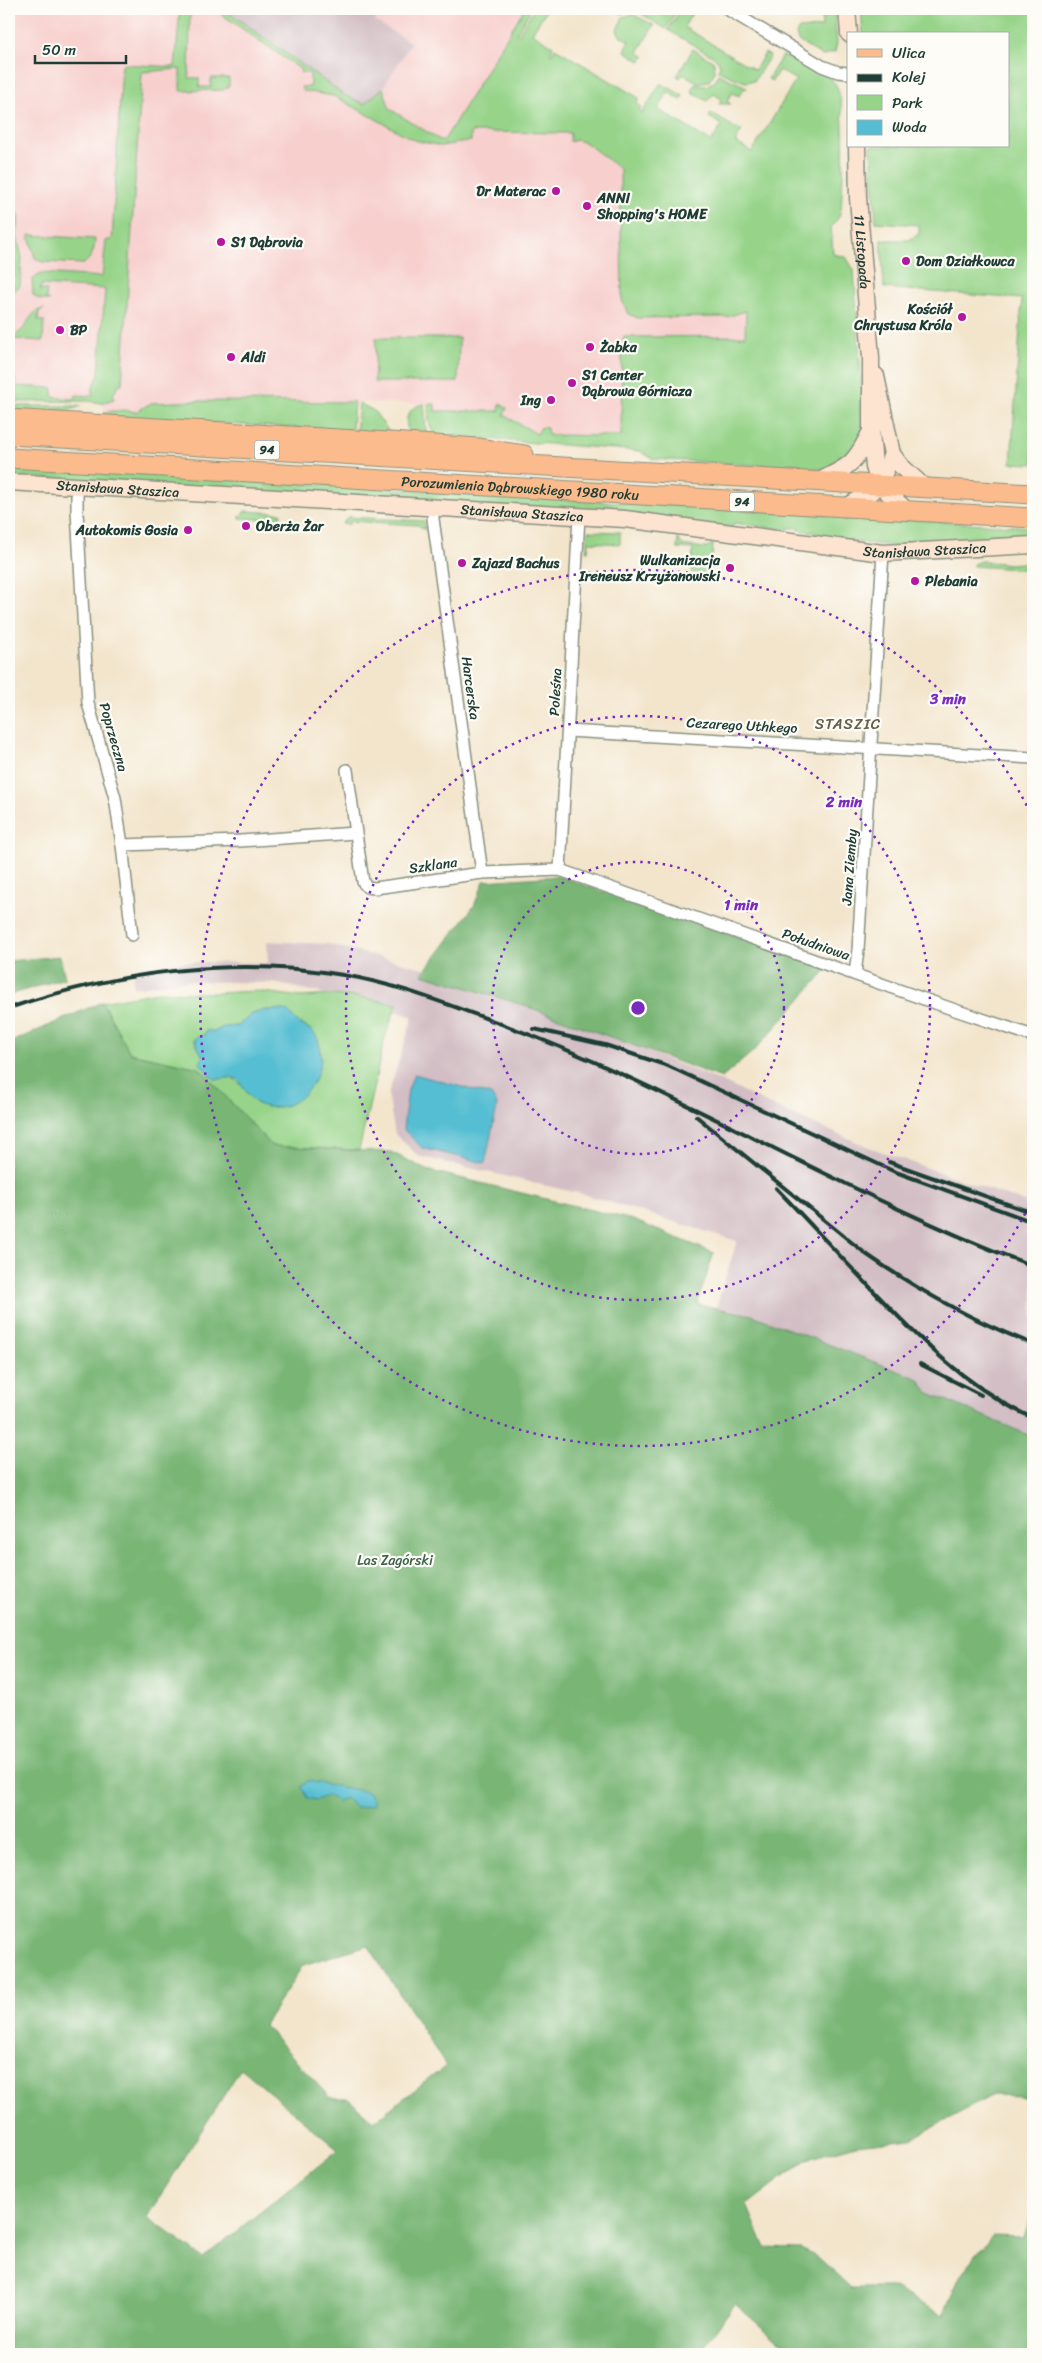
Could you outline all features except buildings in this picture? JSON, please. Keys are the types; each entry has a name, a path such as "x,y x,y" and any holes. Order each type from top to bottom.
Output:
{"main road":[{"path":"9,419 478,448 526,455 586,469"},
{"name":"Porozumienia Dąbrowskiego 1980 roku","path":"9,435 817,482 924,486 1033,494"},
{"name":"Porozumienia Dąbrowskiego 1980 roku","path":"9,458 1033,518"}],"street":[{"path":"727,9 822,66 838,72 847,73"},
{"path":"847,9 849,32"},
{"name":"11 Listopada","path":"857,148 858,198 871,358 871,432 874,467 880,485"},
{"name":"11 Listopada","path":"871,358 881,392 892,454"},
{"path":"817,482 850,466 871,432"},
{"path":"844,508 866,497 880,485 892,454"},
{"path":"892,454 901,466 924,486"},
{"name":"Stanisława Staszica","path":"9,482 578,516 678,525 883,553 1033,545"},
{"path":"880,485 907,511"},
{"name":"Poprzeczna","path":"77,486 77,521 88,703 112,785 122,845 132,935"},
{"name":"Harcerska","path":"434,507 433,519 482,873"},
{"name":"Poleśna","path":"560,870 578,516"},
{"name":"Jana Ziemby","path":"855,974 883,553"},
{"name":"Cezarego Uthkego","path":"568,730 1033,758"},
{"name":"Szklana","path":"347,770 363,882 367,887 375,888 482,873 560,870"},
{"path":"122,845 232,841 355,832"},
{"name":"Południowa","path":"560,870 1033,1036"}],"shaded area":[{"name":"S1 Dąbrovia","path":"9,9 224,9 344,95 375,21 382,9 524,9 486,72 622,153 746,310 745,347 626,442 456,430 432,415 431,404 349,402 320,425 105,417 102,397 75,399 52,397 53,388 16,386 15,378 9,373"},
{"path":"224,9 382,9 375,21 411,43 383,88 364,104 344,95"},
{"path":"267,941 327,944 431,970 519,1001 716,1079 792,1115 871,1148 1033,1205 1033,1437 927,1392 919,1379 752,1315 716,1308 737,1241 586,1195 418,1156 395,1134 388,1095 413,1017 370,1003 273,983 183,981 133,988 133,970 181,962 268,963"}],"green space":[{"path":"180,9 190,9 189,78 199,78 199,87 211,87 211,78 229,78 229,86 223,90 180,91 180,69 142,72 122,384 119,384 113,395 114,399 101,403 89,401 9,402 9,373 15,378 16,386 53,388 53,397 75,399 76,395 93,396 93,387 99,375 105,289 41,285 40,290 47,290 46,299 50,301 38,299 33,295 32,280 42,273 102,277 106,240 112,240 122,64 175,67"},
{"path":"214,9 224,9 344,95 364,104 383,88 390,109 443,142 524,9 531,9 516,34 518,35 534,9 547,9 532,33 553,46 550,54 552,54 555,48 639,98 637,104 642,107 639,112 642,113 661,83 683,96 681,100 668,92 658,109 711,142 722,125 709,117 711,113 737,129 742,130 735,142 752,152 796,80 779,70 772,81 768,79 782,56 789,57 813,71 815,68 827,76 836,85 839,94 843,126 841,209 839,217 831,227 833,254 846,257 854,270 864,425 855,454 823,469 653,459 640,451 434,435 429,422 428,404 435,404 435,411 499,411 500,404 507,408 504,415 537,434 541,427 547,428 548,435 621,436 622,344 624,337 745,336 746,311 727,317 638,318 628,314 622,300 620,169 586,143 576,140 570,142 570,133 471,132 471,141 441,146 414,140 334,96 303,91 301,87 310,87 310,73 301,73 300,69"},
{"path":"617,9 652,9 665,16 669,9 678,9 666,29 640,13 629,10 621,14"},
{"path":"681,9 694,10 684,27 755,70 765,53 770,56 754,81 745,82 718,71 720,65 717,59 668,30"},
{"path":"834,9 837,43 835,52 823,56 798,41 796,34 799,29 822,27 821,10"},
{"path":"861,9 1033,9 1033,464 1011,463 1022,299 884,288 881,240 909,240 919,234 919,225 876,222 871,148 1010,148 1010,32 863,32"},
{"path":"632,14 654,25 638,52 645,57 640,61 625,51 629,41 620,36 617,30 623,17"},
{"path":"693,49 714,62 715,72 709,81 699,83 683,74 680,78 677,76"},
{"path":"718,74 747,87 746,89 744,88 739,96 732,93 727,102 731,104 719,104 721,99 714,94 707,101 693,93 692,88 695,84 705,86 715,82"},
{"path":"15,213 19,214 17,236 22,258 20,286 10,294 16,277 11,275"},
{"path":"29,235 95,239 91,256 83,264 42,262 35,258"},
{"path":"44,309 39,311 38,320 44,321 43,341 11,339 24,328 34,314 40,310"},
{"path":"376,338 459,338 458,382 374,382"},
{"path":"195,401 354,402 352,428 349,431 105,417 105,412 124,410 136,412 151,403"},
{"path":"359,403 374,411 390,433 356,434"},
{"path":"424,404 428,436 410,434 407,424 408,415 414,408"},
{"path":"9,406 81,406 58,415 9,414"},
{"path":"9,466 1033,527 1033,538 896,546 817,538 817,533 799,530 799,528 788,528 788,530 734,523 733,527 9,476"},
{"path":"245,511 281,513 280,520 239,518"},
{"path":"348,517 424,521 425,530 418,525 350,521 350,524 342,524"},
{"path":"588,531 620,532 620,544 589,542 588,551 586,551"},
{"path":"678,539 682,545 705,548 713,544 711,574 691,572 693,549 677,548"},
{"path":"981,561 1010,564 1033,562 1033,570 973,566 973,564"},
{"path":"558,876 829,967 756,1049 722,1078 523,1005 422,974 474,906 484,881"},
{"path":"60,956 65,978 9,995 9,961"},
{"path":"256,991 301,997 329,995 358,997 397,1004 385,1037 359,1150 272,1146 199,1068 130,1053 102,1002 158,992 214,993","holes":["266,1010 285,1010 292,1019 311,1030 258,1105 236,1080 210,1076 207,1069 202,1066 203,1057 194,1040 205,1034 206,1031 238,1026 252,1014"]},
{"name":"Las Zagórski","path":"102,1002 130,1053 199,1068 272,1146 391,1152 427,1170 633,1220 714,1253 697,1304 752,1315 919,1379 927,1392 1033,1437 1033,2104 1021,2096 993,2095 911,2139 856,2145 807,2159 747,2205 765,2248 800,2249 819,2258 851,2288 894,2288 943,2315 961,2274 992,2236 1024,2237 1033,2208 1033,2354 804,2354 779,2342 735,2304 698,2354 9,2354 9,1043","holes":["368,1945 446,2066 374,2121 347,2098 330,2098 264,2025 303,1965","241,2068 338,2150 203,2258 147,2217"]}],"water":[{"path":"266,1010 288,1012 298,1023 308,1028 316,1036 320,1049 320,1063 316,1076 300,1098 288,1105 274,1107 260,1105 251,1098 238,1080 230,1078 215,1079 211,1077 200,1063 203,1057 195,1038 205,1034 207,1030 214,1032 223,1027 238,1026 252,1014"},
{"path":"414,1074 491,1095 497,1104 485,1163 422,1148 403,1129 408,1090"},
{"path":"308,1781 368,1792 373,1800 373,1805 356,1808 345,1798 337,1801 328,1796 315,1800 307,1798 301,1787"}],"railway":[{"path":"9,1008 49,995 90,985 174,971 259,967 301,969 361,978 450,1005 555,1045 692,1107 895,1207 963,1238 1033,1266"},
{"path":"534,1029 605,1045 668,1066 893,1171 1033,1222"},
{"path":"696,1116 866,1254 886,1268 926,1293 968,1315 1033,1344"},
{"path":"889,1162 1033,1213"},
{"path":"776,1188 903,1321 943,1359 986,1392 1033,1418"},
{"path":"920,1364 981,1395"}],"place":[{"name":"Dr Materac","path":"556,191"},
{"name":"ANNI Shopping's HOME","path":"587,206"},
{"name":"S1 Dąbrovia","path":"221,242"},
{"name":"Dom Działkowca","path":"906,261"},
{"name":"Kościół Chrystusa Króla","path":"962,317"},
{"name":"BP","path":"60,330"},
{"name":"Żabka","path":"590,347"},
{"name":"Aldi","path":"231,357"},
{"name":"S1 Center Dąbrowa Górnicza","path":"572,383"},
{"name":"Ing","path":"551,400"},
{"name":"Oberża Żar","path":"246,526"},
{"name":"Autokomis Gosia","path":"188,530"},
{"name":"Zajazd Bachus","path":"462,563"},
{"name":"Wulkanizacja Ireneusz Krzyżanowski","path":"730,568"},
{"name":"Plebania","path":"915,581"}],"district":[{"name":"STASZIC","path":"848,724"}]}
